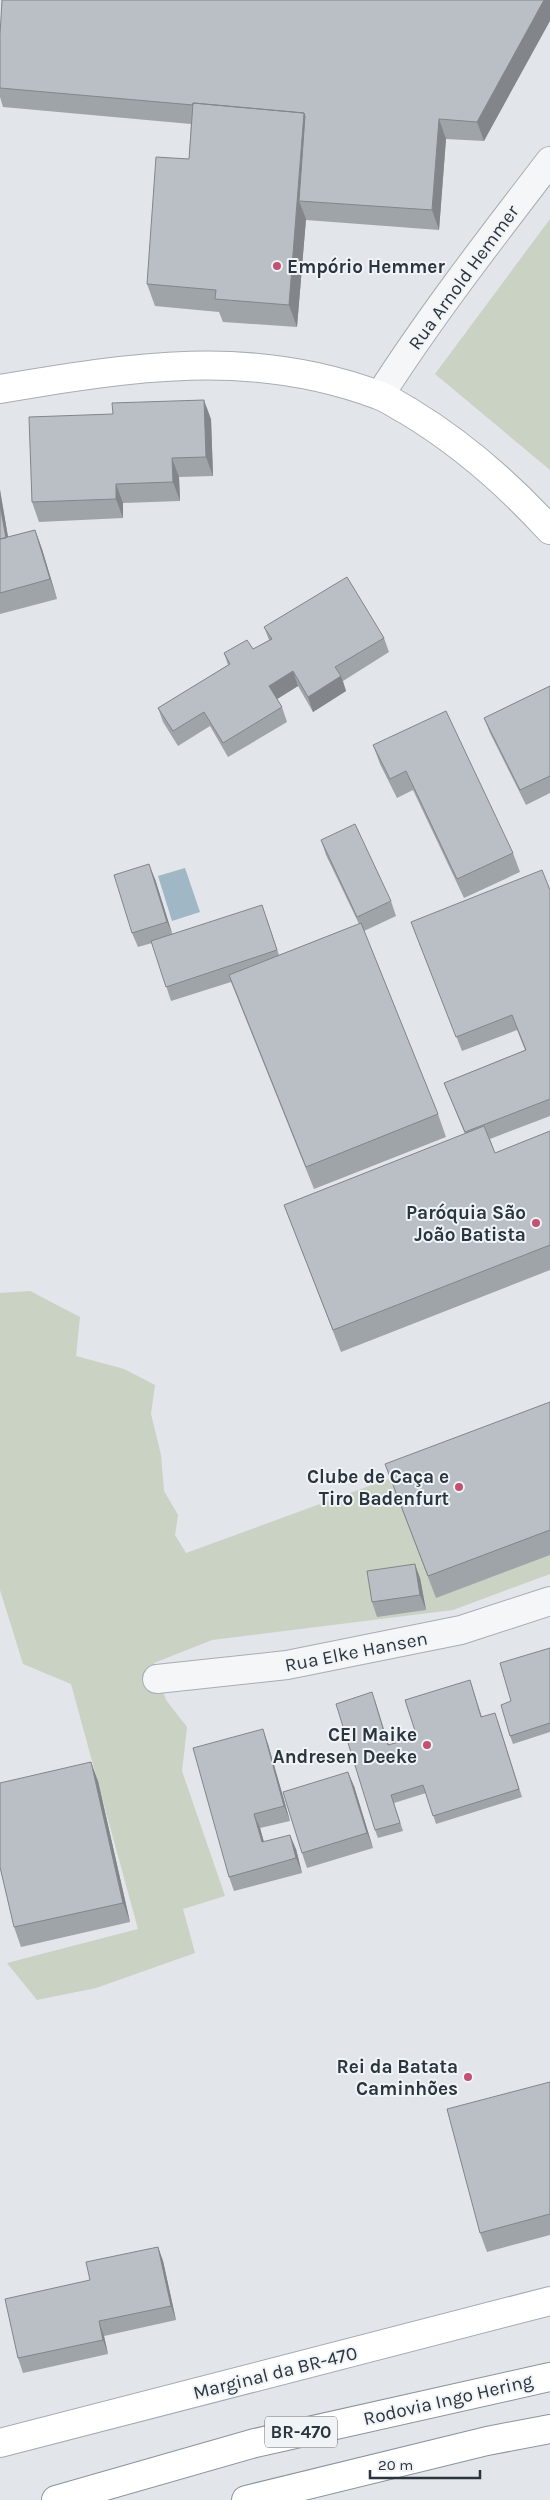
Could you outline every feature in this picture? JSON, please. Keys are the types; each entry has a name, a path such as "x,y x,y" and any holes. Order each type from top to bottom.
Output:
{"main road":[{"path":"0,389 91,374 212,364 267,367 305,372 380,395 434,427 517,493 550,530"},
{"name":"Marginal da BR-470","path":"0,2443 550,2301"},
{"name":"Rodovia Ingo Hering","path":"56,2500 255,2443 550,2377"},
{"path":"246,2500 487,2441 550,2429"}],"street":[{"name":"Rua Arnold Hemmer","path":"380,395 403,358 483,248 550,162"},
{"name":"Rua Elke Hansen","path":"157,1679 287,1665 461,1630 550,1601"}],"green space":[{"path":"550,219 550,470 435,374"},
{"path":"30,1291 80,1317 76,1356 124,1369 155,1385 151,1414 161,1455 164,1491 178,1515 175,1535 186,1553 550,1420 550,1574 453,1610 212,1640 154,1663 166,1700 187,1727 182,1771 225,1896 183,1909 195,1953 96,1988 37,2000 7,1963 138,1929 71,1684 23,1664 0,1590 0,1293"}],"water":[{"path":"185,868 200,912 172,921 158,876"}],"building":[{"path":"2,0 544,0 477,122 439,119 432,210 299,201 304,113 0,88"},
{"path":"193,103 304,113 289,305 215,299 216,290 147,284 156,157 189,159"},
{"path":"204,400 206,457 172,458 173,482 116,484 116,499 32,502 29,417 113,414 112,403"},
{"path":"0,505 6,538 0,539"},
{"path":"35,530 50,579 0,593 0,539"},
{"path":"347,577 384,638 335,667 341,676 308,697 293,671 269,686 282,707 223,743 204,712 173,731 158,708 230,664 224,653 247,640 253,649 272,639 264,627"},
{"path":"550,686 550,776 520,790 484,718"},
{"path":"446,711 513,853 457,879 406,771 390,779 373,745"},
{"path":"355,824 391,901 357,917 321,840"},
{"path":"149,864 167,922 132,933 114,875"},
{"path":"542,870 550,890 550,1099 465,1132 444,1083 526,1050 512,1015 456,1037 411,922"},
{"path":"262,905 277,950 166,987 151,941"},
{"path":"361,923 438,1114 306,1167 229,975"},
{"path":"484,1126 495,1153 550,1131 550,1245 333,1330 284,1205"},
{"path":"550,1402 550,1530 428,1576 385,1464"},
{"path":"415,1564 420,1595 372,1602 367,1571"},
{"path":"550,1648 550,1723 510,1736 501,1705 511,1701 500,1663"},
{"name":"CEI Maike Andresen Deeke","path":"470,1680 481,1717 495,1713 519,1789 433,1816 423,1785 391,1795 400,1823 375,1830 336,1704 372,1692 388,1745 417,1737 405,1700"},
{"path":"263,1729 284,1806 254,1814 262,1842 290,1835 296,1858 229,1877 193,1748"},
{"path":"91,1762 123,1903 14,1927 0,1867 0,1783"},
{"path":"348,1772 367,1833 302,1853 283,1792"},
{"path":"550,2082 550,2214 480,2233 447,2109"},
{"path":"158,2247 171,2306 99,2321 103,2340 18,2358 5,2299 90,2280 86,2262"}],"place":[{"name":"Empório Hemmer","path":"277,266"},
{"name":"Paróquia São João Batista","path":"536,1223"},
{"name":"Clube de Caça e Tiro Badenfurt","path":"459,1487"},
{"name":"CEI Maike Andresen Deeke","path":"427,1745"},
{"name":"Rei da Batata Caminhões","path":"468,2077"}]}
